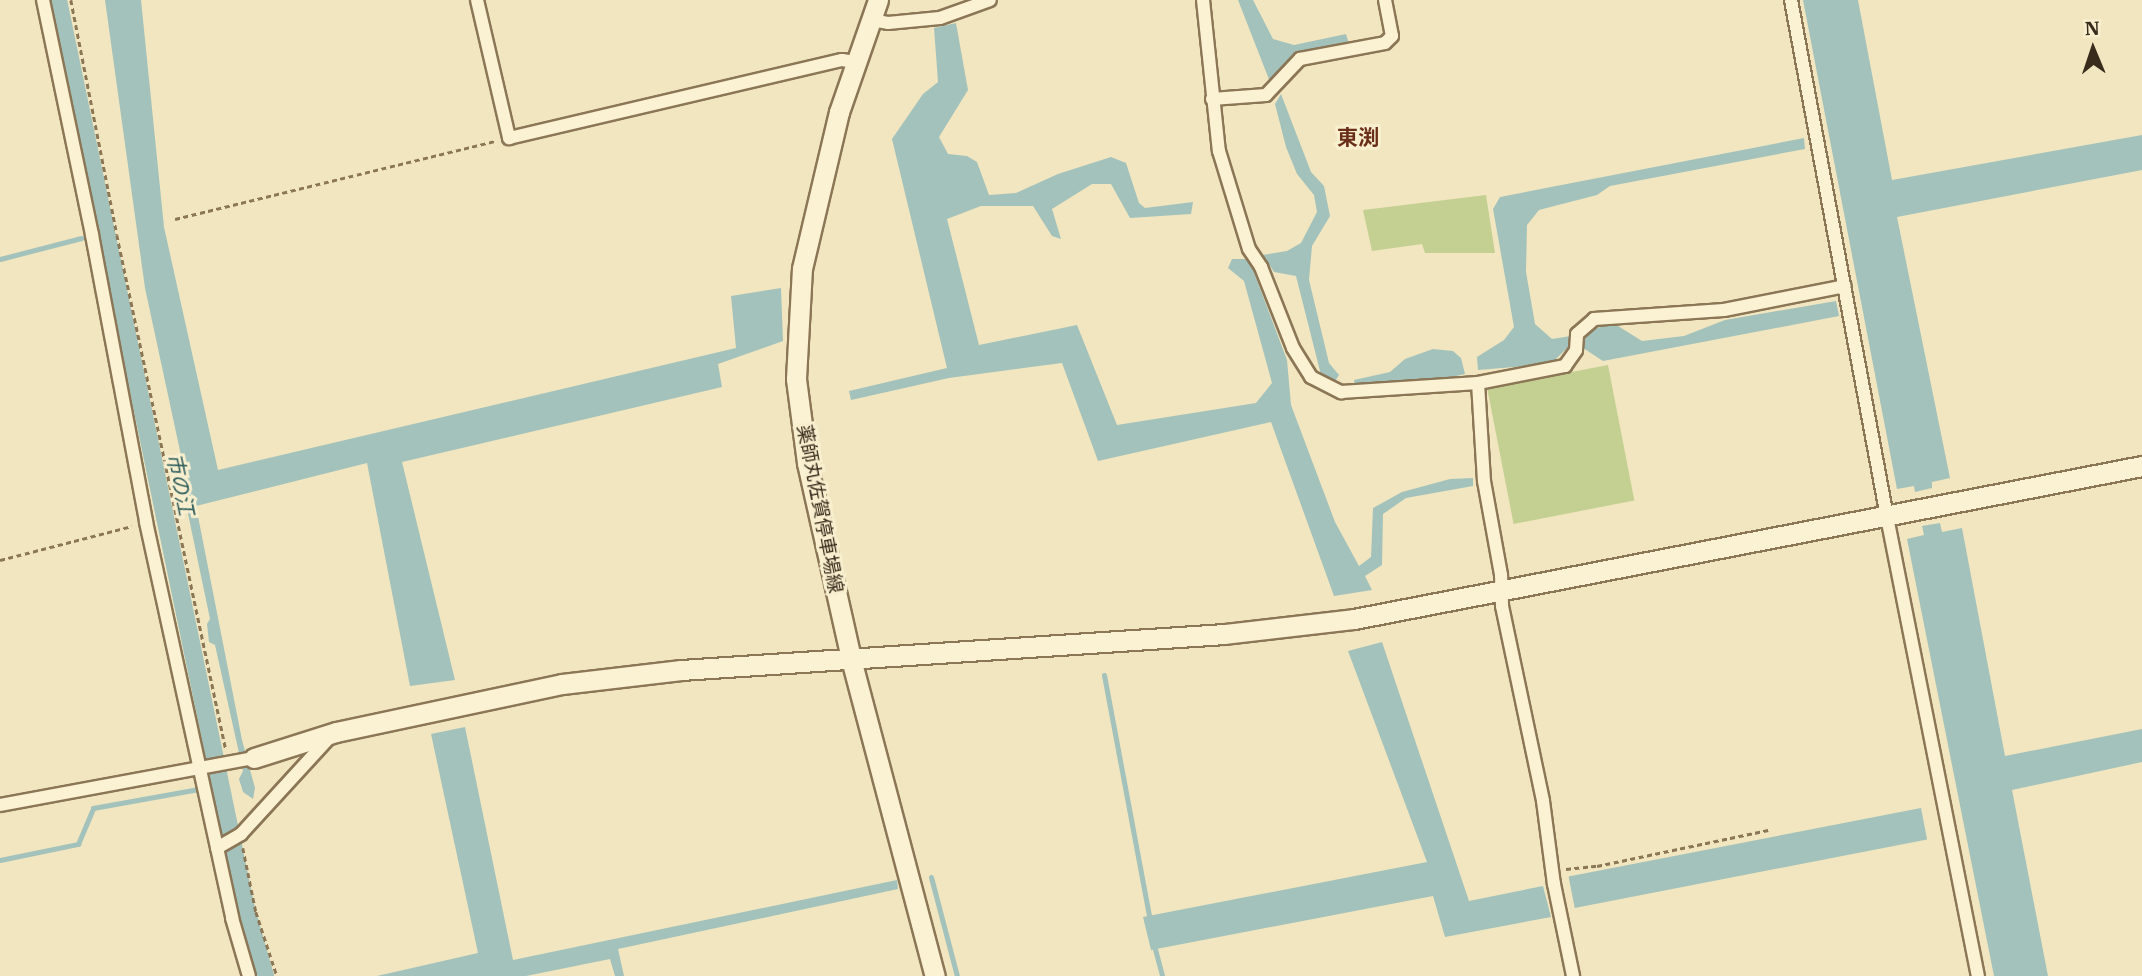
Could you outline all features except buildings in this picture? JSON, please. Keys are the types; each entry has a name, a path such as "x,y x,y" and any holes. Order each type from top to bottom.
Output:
{"street":[{"path":"43,0 92,235 146,522 232,918 249,976"},
{"path":"477,0 509,138 842,60 855,62"},
{"name":"薬師丸佐賀停車場線","path":"878,0 839,112 802,268 796,379 807,463 851,659 934,976"},
{"path":"871,20 888,23 944,17 990,0"},
{"path":"1203,0 1212,99 1227,186 1293,348 1311,377 1341,392 1478,383 1565,366 1576,350 1577,334 1594,319 1724,310 1845,286"},
{"path":"1212,99 1266,95 1300,59 1385,43 1392,36 1385,0"},
{"path":"1791,0 1887,517 1978,976"},
{"path":"1478,383 1484,481 1573,976"},
{"path":"0,805 201,775 336,732 562,684 681,670 1224,634 1354,619 2142,466"},
{"path":"217,848 241,834 314,750 336,732"}],"path":[{"path":"71,0 117,235 240,761"},
{"path":"175,219 509,138"},
{"path":"0,560 146,522"},
{"path":"1552,870 1597,866 1768,830"},
{"path":"241,834 256,912 277,976"}],"green space":[{"path":"1486,195 1495,253 1425,253 1422,244 1372,251 1363,210"},
{"path":"1608,365 1634,500 1514,524 1487,388"}],"water":[{"path":"105,0 141,0 164,227 218,470 736,348 731,296 781,288 783,341 718,364 722,387 402,462 455,680 410,686 367,463 196,506 242,740 255,788 253,799 243,792 239,779 243,771 215,645 209,642 207,624 210,619 187,509 188,488 145,288"},
{"path":"1238,0 1253,0 1273,39 1294,45 1346,34 1349,44 1295,54 1270,82"},
{"path":"1803,0 1858,0 1892,180 2142,135 2142,170 1897,217 1950,478 1932,482 1932,488 1915,492 1914,486 1897,489"},
{"path":"956,23 968,90 939,137 948,154 967,156 977,162 989,195 1016,193 1058,174 1111,157 1126,163 1139,203 1145,208 1193,202 1191,214 1130,218 1111,184 1092,184 1052,209 1061,239 1052,236 1033,206 981,206 947,219 979,345 1077,325 1117,425 1256,403 1272,383 1244,281 1228,268 1232,259 1249,259 1287,360 1291,405 1335,522 1359,566 1371,557 1373,508 1402,492 1450,479 1473,478 1473,486 1406,498 1383,514 1382,565 1365,576 1372,590 1334,596 1271,422 1098,461 1062,363 949,378 851,400 849,391 947,368 892,139 923,94 938,82 934,28"},
{"path":"1281,94 1311,172 1324,186 1330,216 1312,246 1309,280 1329,363 1339,375 1334,383 1321,375 1296,276 1274,272 1263,255 1287,251 1301,243 1317,212 1314,195 1297,174 1286,147 1275,104"},
{"path":"1804,138 1805,149 1610,186 1597,195 1539,210 1527,225 1526,272 1535,324 1552,339 1571,336 1568,347 1551,364 1478,370 1477,357 1504,340 1514,327 1493,209 1500,197"},
{"path":"1836,301 1839,316 1603,361 1580,346 1581,336 1602,326 1618,326 1642,341 1684,336 1725,320"},
{"path":"1433,349 1453,351 1461,358 1465,374 1416,385 1355,388 1354,380 1390,372 1405,359"},
{"path":"1940,523 1942,532 1962,528 2005,756 2142,729 2142,762 2012,790 2048,976 1994,976 1907,539 1924,535 1922,526"},
{"path":"1382,642 1469,901 1543,886 1551,917 1445,937 1433,896 1151,950 1143,917 1427,862 1348,651"},
{"path":"465,727 513,960 897,880 898,889 618,949 624,976 615,976 610,959 526,976 377,976 478,953 431,734"},
{"path":"1921,808 1927,839 1575,908 1569,877"}],"waterway":[{"name":"市の江","path":"58,0 246,909 265,976"},
{"path":"0,259 81,238"},
{"path":"1104,675 1149,916"},
{"path":"0,860 78,844 93,808 221,785"},
{"path":"931,877 957,976"},
{"path":"1155,949 1162,976"}],"district":[{"name":"東渕","path":"1358,137"}]}
